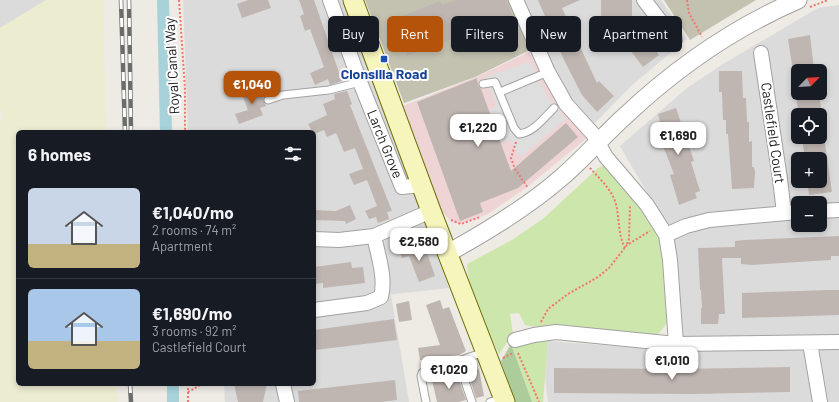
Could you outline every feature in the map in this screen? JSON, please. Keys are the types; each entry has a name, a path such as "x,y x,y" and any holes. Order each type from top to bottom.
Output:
{"main road":[{"path":"353,0 431,211 488,357 500,400"}],"street":[{"name":"Larch Grove","path":"330,0 360,82 402,187 422,185"},
{"path":"516,0 548,72 566,104 593,134 601,148 634,189 663,231 670,260 676,344"},
{"path":"644,0 656,16"},
{"path":"448,253 472,240 536,198 562,177 586,164 654,89 708,48 740,28 803,4"},
{"name":"Castlefield Court","path":"762,53 784,213"},
{"path":"360,82 380,74"},
{"path":"827,211 839,210"},
{"path":"316,239 339,240 374,236 431,211"},
{"path":"663,231 710,220 791,212"},
{"path":"316,310 367,303 381,297 383,280 374,236"},
{"path":"515,340 534,335 556,332 676,344 839,342"},
{"path":"810,343 820,402"},
{"path":"283,386 287,402"}],"lane":[{"path":"500,92 548,72"},
{"path":"268,100 283,95 329,90 360,82"},
{"path":"483,84 495,82 514,128 519,134 526,133 531,130 554,108"},
{"path":"426,402 422,373 426,369 458,361 488,357"},
{"path":"458,361 472,402"}],"path":[{"name":"Royal Canal Way","path":"179,0 185,89 185,130"},
{"path":"687,0 689,13 708,48"},
{"path":"803,4 828,0"},
{"path":"519,134 511,158 515,169 536,198"},
{"path":"601,148 586,164 604,183 615,201 620,238 626,246"},
{"path":"511,171 515,169"},
{"path":"534,335 548,309 568,294 598,277 609,268 626,246 629,239 629,207 634,189"},
{"path":"453,221 461,224"},
{"path":"626,246 663,231"},
{"path":"488,357 518,352 539,402"},
{"path":"188,386 188,402"},
{"path":"188,392 198,386"}],"shaded area":[{"path":"0,0 46,0 0,28"},
{"path":"183,0 343,0 349,16 328,16 328,52 363,52 417,196 449,288 316,303 316,130 188,130"},
{"path":"365,0 508,0 515,16 451,16 451,52 518,52 518,23 526,41 526,52 475,77 404,103 379,37 379,16 371,16"},
{"path":"509,0 661,0 672,16 589,16 589,52 672,52 631,86 585,133 535,52 581,52 581,16 526,16 526,38 518,21 518,16 516,16"},
{"path":"664,0 756,0 690,40 682,28 682,16 674,16"},
{"path":"839,5 839,402 548,402 545,377 548,341 681,351 670,232 620,146 687,88 723,64 818,8"},
{"path":"682,32 687,39 682,43"},
{"path":"529,52 550,90 571,121 587,138 527,187 488,214 461,224 455,223 449,219 440,209 403,106 474,78"},
{"path":"530,62 546,95 565,119 521,157 514,148 511,140 502,143 490,109 497,106 485,77"},
{"path":"391,295 409,402 225,402 224,386 316,386 316,305"}],"green space":[{"path":"46,0 103,0 106,130 16,130 16,386 116,386 117,402 0,402 0,119 4,117 0,107 0,28"},
{"path":"604,165 653,221 662,247 668,322 659,333 653,335 556,324 529,326 525,325 519,313 510,314 513,334 499,354 475,299 468,276 467,264 512,240 544,218 598,168"},
{"path":"546,337 547,342 548,341 543,402 532,402 511,344"},
{"path":"511,344 532,402 515,402 501,361"}],"building":[{"path":"248,0 268,0 271,8 242,18 237,4"},
{"path":"299,0 314,0 328,40 328,52 332,52 342,81 330,85 328,79 315,85 310,73 324,67 310,29 305,31 300,16 304,14"},
{"path":"456,0 506,0 512,15 451,16 451,39 443,42 443,16 403,16 440,1 442,5"},
{"path":"538,0 580,0 562,8 566,16 545,16"},
{"path":"601,0 632,0 632,16 601,16"},
{"path":"810,35 813,64 792,64 788,39"},
{"path":"581,49 597,83 599,81 614,96 597,112 582,95 561,52 581,52"},
{"path":"405,52 418,52 407,56"},
{"path":"632,52 657,52 659,55 643,67"},
{"path":"719,71 742,71 743,98 746,98 747,122 749,122 749,142 752,141 752,167 754,167 755,172 754,188 732,189 728,134 726,134 726,120 723,120 722,92 719,92"},
{"path":"477,78 478,85 481,89 511,171 566,123 578,137 518,188 480,203 483,212 460,221 417,102"},
{"path":"259,85 266,106 260,108 263,115 239,124 235,114 248,110 241,92"},
{"path":"347,91 352,104 350,105 392,211 387,212 389,219 378,223 376,217 369,219 365,211 377,206 367,180 354,185 349,174 363,169 355,148 344,152 336,133 327,137 324,130 316,133 316,130 312,130 308,124 327,115 323,104 335,99 334,94"},
{"path":"796,100 820,100 821,108 798,108"},
{"path":"676,108 694,161 691,162 700,191 695,193 697,198 679,205 670,175 674,174 654,123 660,121 658,114"},
{"path":"803,144 825,144 826,152 804,152"},
{"path":"827,157 832,192 809,195 808,188 827,188"},
{"path":"350,205 356,219 346,224 345,221 316,220 316,210 336,211"},
{"path":"839,236 839,256 831,256 831,260 752,265 741,264 741,258 722,258 725,314 719,314 718,324 701,324 702,308 698,248 735,247 735,241 744,240"},
{"path":"413,244 415,250 425,247 435,276 419,282 409,256 402,258 399,249"},
{"path":"351,262 352,268 363,267 365,283 323,288 323,283 316,284 316,267"},
{"path":"839,290 839,315 742,318 742,293"},
{"path":"440,300 443,309 449,307 466,351 459,355 442,357 442,360 428,364 427,359 420,360 418,348 440,345 426,305"},
{"path":"409,301 412,320 399,322 396,304"},
{"path":"394,319 397,340 316,350 316,330"},
{"path":"790,367 790,392 693,394 554,393 554,368 680,369"},
{"path":"479,369 484,396 476,398 467,371"},
{"path":"457,374 466,400 459,402 437,402 432,380"},
{"path":"395,380 397,400 381,402 299,402 298,391"},
{"path":"234,386 267,386 263,402 238,402"}],"waterway":[{"path":"163,0 166,130"},
{"path":"173,386 173,402"}],"railway":[{"path":"121,0 125,130"},
{"path":"129,0 131,130"},
{"path":"130,386 131,402"}],"place":[{"name":"Clonsilla Road","path":"384,59"}]}
